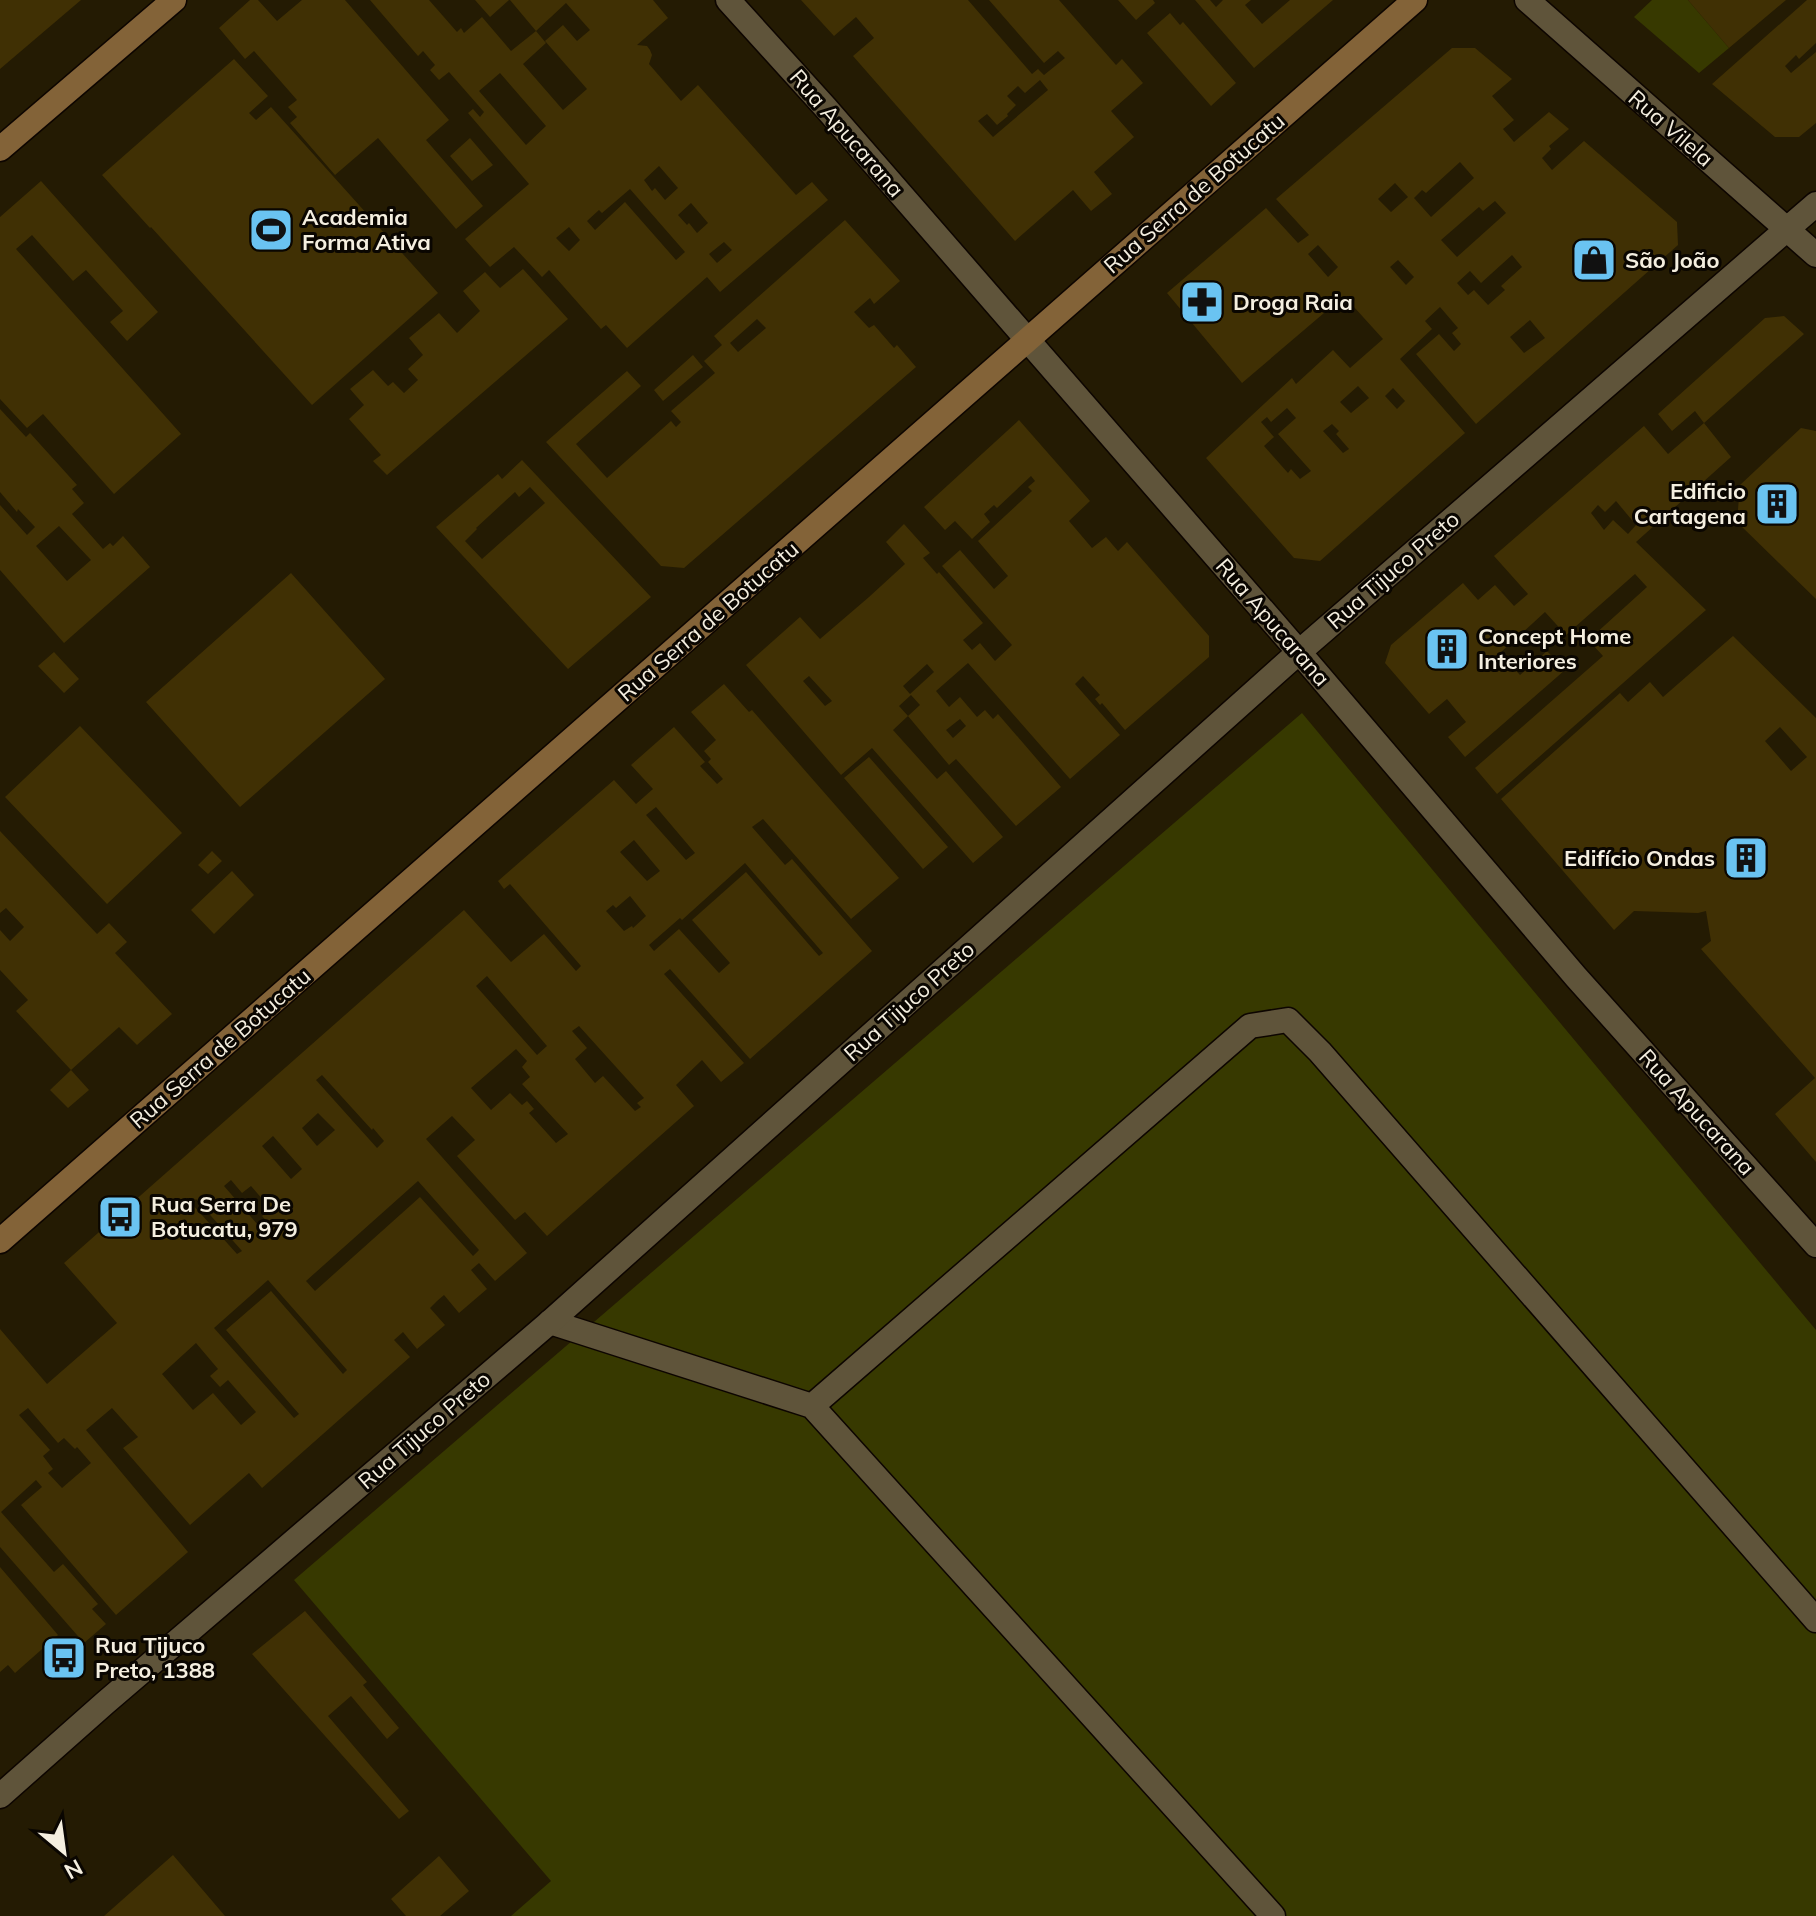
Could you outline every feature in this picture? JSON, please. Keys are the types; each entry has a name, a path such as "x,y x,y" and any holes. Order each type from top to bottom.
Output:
{"street":[{"path":"0,149 174,0"},
{"name":"Rua Apucarana","path":"728,0 825,107 1299,652 1576,977 1816,1245"},
{"name":"Rua Serra de Botucatu","path":"0,1241 1415,0"},
{"name":"Rua Vilela","path":"1527,0 1816,255"},
{"name":"Rua Tijuco Preto","path":"0,1796 550,1322 1299,652 1816,204"},
{"path":"812,1406 1250,1026 1288,1020 1320,1052 1816,1620"},
{"path":"550,1322 812,1406 1273,1916"}],"shaded area":[{"path":"1652,0 1688,0 1729,48 1699,73 1634,17"},
{"path":"1302,713 1816,1330 1816,1916 511,1916 551,1881 294,1580"}],"building":[{"path":"0,0 81,0 0,69"},
{"path":"250,0 258,0 277,21 302,0 345,0 449,120 426,140 483,206 456,229 378,138 335,175 290,123 297,117 288,107 297,100 254,51 245,59 219,28"},
{"path":"370,0 429,0 457,32 461,28 464,33 482,17 511,51 536,31 510,0 653,0 668,18 637,45 647,46 652,55 649,64 681,101 698,85 796,195 812,182 828,200 720,292 707,277 627,348 606,325 601,329 549,270 542,277 514,247 490,267 465,239 529,184 468,113 473,109 480,117 484,112 449,72 439,80 430,70 435,65 423,51 418,56","holes":["566,3 590,30 577,41 563,25 545,41 587,89 563,110 523,64 546,43 536,31","500,73 546,126 526,145 479,91","659,166 678,188 665,200 655,188 652,191 644,180","630,189 685,252 676,260 625,202 595,230 587,221 599,210 602,213","691,203 708,223 697,233 689,223 687,225 678,215","569,227 580,240 569,251 556,238","724,242 732,250 717,263 709,254"]},
{"path":"475,0 509,0 490,17"},
{"path":"801,0 968,0 1032,74 1038,69 1044,75 1065,58 1058,51 1044,63 989,0 1059,0 1116,65 1122,59 1143,83 1111,111 1134,137 1094,172 1112,194 1091,211 1073,190 1015,241 853,56 874,38 856,17 834,36","holes":["1040,80 1048,90 993,137 978,121 987,114 997,125 1008,116 1016,105 1007,96 1018,86 1025,93"]},
{"path":"1118,0 1153,0 1155,3 1136,20"},
{"path":"1195,0 1210,0 1216,7 1223,0 1251,0 1245,5 1262,24 1290,0 1333,0 1254,68"},
{"path":"1688,0 1786,0 1729,48"},
{"path":"1807,0 1816,0 1816,43 1799,59 1796,55 1785,66 1791,73 1816,52 1816,123 1799,137 1775,137 1712,84"},
{"path":"1170,13 1180,25 1183,22 1236,83 1211,106 1147,33"},
{"path":"1452,48 1475,48 1512,79 1492,96 1514,120 1503,129 1514,142 1549,112 1569,129 1549,146 1551,149 1542,158 1552,170 1584,141 1677,222 1678,245 1476,424 1416,354 1439,334 1454,351 1461,344 1452,333 1458,328 1440,307 1425,321 1432,329 1400,359 1465,433 1320,561 1294,558 1206,458 1292,378 1296,384 1333,350 1350,368 1383,339 1344,296 1242,383 1167,293 1266,208 1298,243 1309,235 1276,199","holes":["1460,162 1474,178 1431,217 1414,198 1422,190 1426,193","1395,183 1408,197 1391,212 1378,199","1495,201 1506,213 1457,257 1441,240 1479,207 1483,211","1318,245 1338,267 1328,277 1308,254","1512,255 1522,267 1501,286 1505,290 1488,305 1474,290 1468,295 1457,283 1470,271 1481,283","1398,260 1414,277 1406,285 1390,267","1530,320 1545,338 1524,353 1510,337","1358,386 1369,398 1351,413 1340,402","1393,388 1405,401 1397,409 1385,396","1287,408 1296,418 1278,434 1311,471 1300,479 1291,469 1288,473 1264,446 1274,437 1261,422 1267,417 1271,422","1332,424 1349,449 1343,453 1323,431"]},
{"name":"Academia Forma Ativa","path":"234,59 268,96 249,113 256,120 271,107 438,293 312,405 102,175"},
{"path":"470,138 493,165 472,181 450,156"},
{"path":"41,181 158,312 127,341 110,322 123,311 86,270 73,281 32,235 16,249 181,434 114,494 43,414 27,428 0,399 0,217"},
{"path":"845,220 900,281 874,304 870,298 854,312 869,328 874,325 894,348 897,345 916,367 684,568 661,566 546,442 627,371 641,386 576,444 607,478 671,421 676,427 681,422 671,411 715,373 704,361 722,345 714,336","holes":["757,319 766,328 738,352 730,343"]},
{"path":"523,269 568,319 387,475 373,461 381,455 349,419 364,405 350,389 373,370 388,386 393,382 404,393 418,380 408,369 423,355 409,338 439,313 457,333 480,311 463,291 485,272 500,288"},
{"path":"1784,316 1804,334 1704,423 1695,411 1672,431 1658,414 1765,318"},
{"path":"693,355 703,367 663,401 654,390"},
{"path":"0,409 26,437 30,433 77,485 72,489 84,503 72,514 103,549 110,543 113,546 123,536 150,567 64,643 0,570 0,505 27,535 35,527 0,492","holes":["59,526 91,560 67,581 36,546"]},
{"path":"1019,420 1090,501 1069,521 1092,548 1106,537 1118,551 1127,542 1209,636 1209,657 1125,730 1095,699 1100,695 1083,676 1075,684 1120,735 1070,779 968,663 936,691 949,707 960,697 977,717 985,710 993,719 998,714 1061,787 1016,826 956,759 949,765 908,716 893,730 937,779 946,771 1003,837 973,863 872,748 841,775 746,665 800,617 820,639 869,597 905,564 886,542 904,524 930,553 923,558 983,623 963,640 972,650 980,643 995,661 1012,645 942,566 960,550 994,589 1008,576 978,541 1032,491 1028,487 1035,481 1031,476 997,508 994,505 984,514 990,522 972,539 955,521 945,530 924,507","holes":["927,664 934,672 910,694 903,686","809,676 832,701 825,706 803,681","911,695 920,705 908,716 899,706","960,719 966,726 953,738 946,730"]},
{"path":"1704,423 1731,457 1636,542 1706,610 1497,794 1475,768 1603,656 1592,644 1598,639 1594,635 1647,587 1635,574 1566,635 1545,612 1500,653 1520,675 1547,651 1565,670 1465,757 1448,737 1466,722 1447,699 1429,714 1385,663 1391,645 1463,583 1478,600 1495,585 1514,606 1528,594 1494,556 1644,426 1668,454","holes":["1616,501 1636,525 1628,534 1613,520 1604,530 1591,513 1598,505 1605,512"]},
{"name":"Edificio Cartagena","path":"1801,428 1816,431 1816,599 1737,522 1740,485"},
{"path":"522,460 651,597 568,669 436,527 498,474 502,479","holes":["530,487 545,503 482,559 465,541 515,492 519,497"]},
{"path":"291,573 385,679 240,807 146,702"},
{"path":"1733,636 1816,718 1816,1162 1775,1114 1815,1078 1701,949 1711,941 1706,911 1634,911 1614,930 1501,799 1620,693 1628,702 1650,682 1663,697","holes":["1780,727 1807,757 1791,771 1765,741"]},
{"path":"54,652 79,679 64,693 38,666"},
{"path":"724,684 749,712 752,710 899,878 851,919 763,819 752,827 785,865 792,859 872,951 750,1059 670,969 664,974 744,1063 721,1082 702,1060 676,1085 694,1106 547,1236 525,1212 515,1220 457,1156 475,1140 452,1116 426,1139 527,1253 495,1281 479,1263 471,1270 487,1289 459,1313 444,1295 437,1301 430,1308 445,1325 417,1349 403,1332 394,1340 410,1357 262,1488 249,1473 190,1525 123,1448 138,1437 112,1408 86,1430 188,1552 116,1615 21,1505 42,1487 36,1480 1,1512 54,1572 63,1564 98,1604 92,1609 106,1624 84,1643 0,1547 0,1329 47,1384 117,1323 64,1263 464,910 511,962 544,934 576,971 581,966 510,884 504,889 498,881 614,780 636,804 653,789 631,765 674,727 705,762 700,766 717,784 723,779 708,762 711,759 704,751 716,740 691,712","holes":["656,807 695,853 686,860 646,815","634,840 660,871 647,881 620,852","745,863 823,953 819,956 746,872 692,920 730,963 719,973 679,929 654,951 649,945 680,918 682,920","630,896 646,916 633,928 624,931 606,911 613,905 616,908","487,976 547,1046 537,1055 476,986","579,1026 644,1098 637,1103 641,1107 635,1111 603,1076 595,1083 575,1059 587,1048 572,1031","516,1049 527,1061 522,1067 530,1077 522,1084 568,1134 556,1143 529,1113 534,1109 527,1101 522,1105 510,1093 491,1110 471,1088","322,1075 384,1141 377,1148 316,1080","318,1113 335,1130 317,1146 302,1128","273,1136 302,1169 291,1179 262,1146","231,1180 242,1193 251,1186 271,1209 262,1216 271,1226 264,1232 224,1186","418,1181 479,1250 473,1256 420,1197 315,1291 306,1281","196,1199 242,1251 237,1254 192,1204","268,1280 347,1370 343,1374 271,1291 226,1330 299,1414 294,1418 214,1328","196,1343 218,1369 210,1376 220,1387 228,1380 256,1412 241,1425 213,1393 193,1410 162,1374","28,1408 58,1443 64,1438 91,1463 62,1488 48,1473 53,1469 43,1456 50,1450 19,1415"]},
{"path":"80,726 182,833 107,904 5,797"},
{"path":"869,757 948,847 923,869 844,778"},
{"path":"0,831 97,934 109,923 127,942 115,953 172,1014 137,1045 119,1027 71,1070 16,1011 28,1000 0,970 0,930 10,941 24,927 6,908 0,913"},
{"path":"212,851 222,861 208,874 198,865"},
{"path":"232,871 254,895 214,934 191,910"},
{"path":"71,1070 89,1090 68,1108 50,1090"},
{"path":"0,1567 58,1635 15,1673 8,1665 0,1672"},
{"path":"305,1611 367,1682 363,1685 399,1728 387,1739 351,1696 328,1716 409,1811 399,1819 252,1654"},
{"path":"173,1855 225,1916 104,1916"},
{"path":"439,1856 469,1891 440,1916 406,1916 391,1899"}],"place":[{"name":"Academia Forma Ativa","path":"271,230"},
{"name":"São João","path":"1594,260"},
{"name":"Droga Raia","path":"1202,302"},
{"name":"Edificio Cartagena","path":"1777,504"},
{"name":"Concept Home Interiores","path":"1447,649"},
{"name":"Edifício Ondas","path":"1746,858"},
{"name":"Rua Serra De Botucatu, 979","path":"120,1217"},
{"name":"Rua Tijuco Preto, 1388","path":"64,1658"}]}
